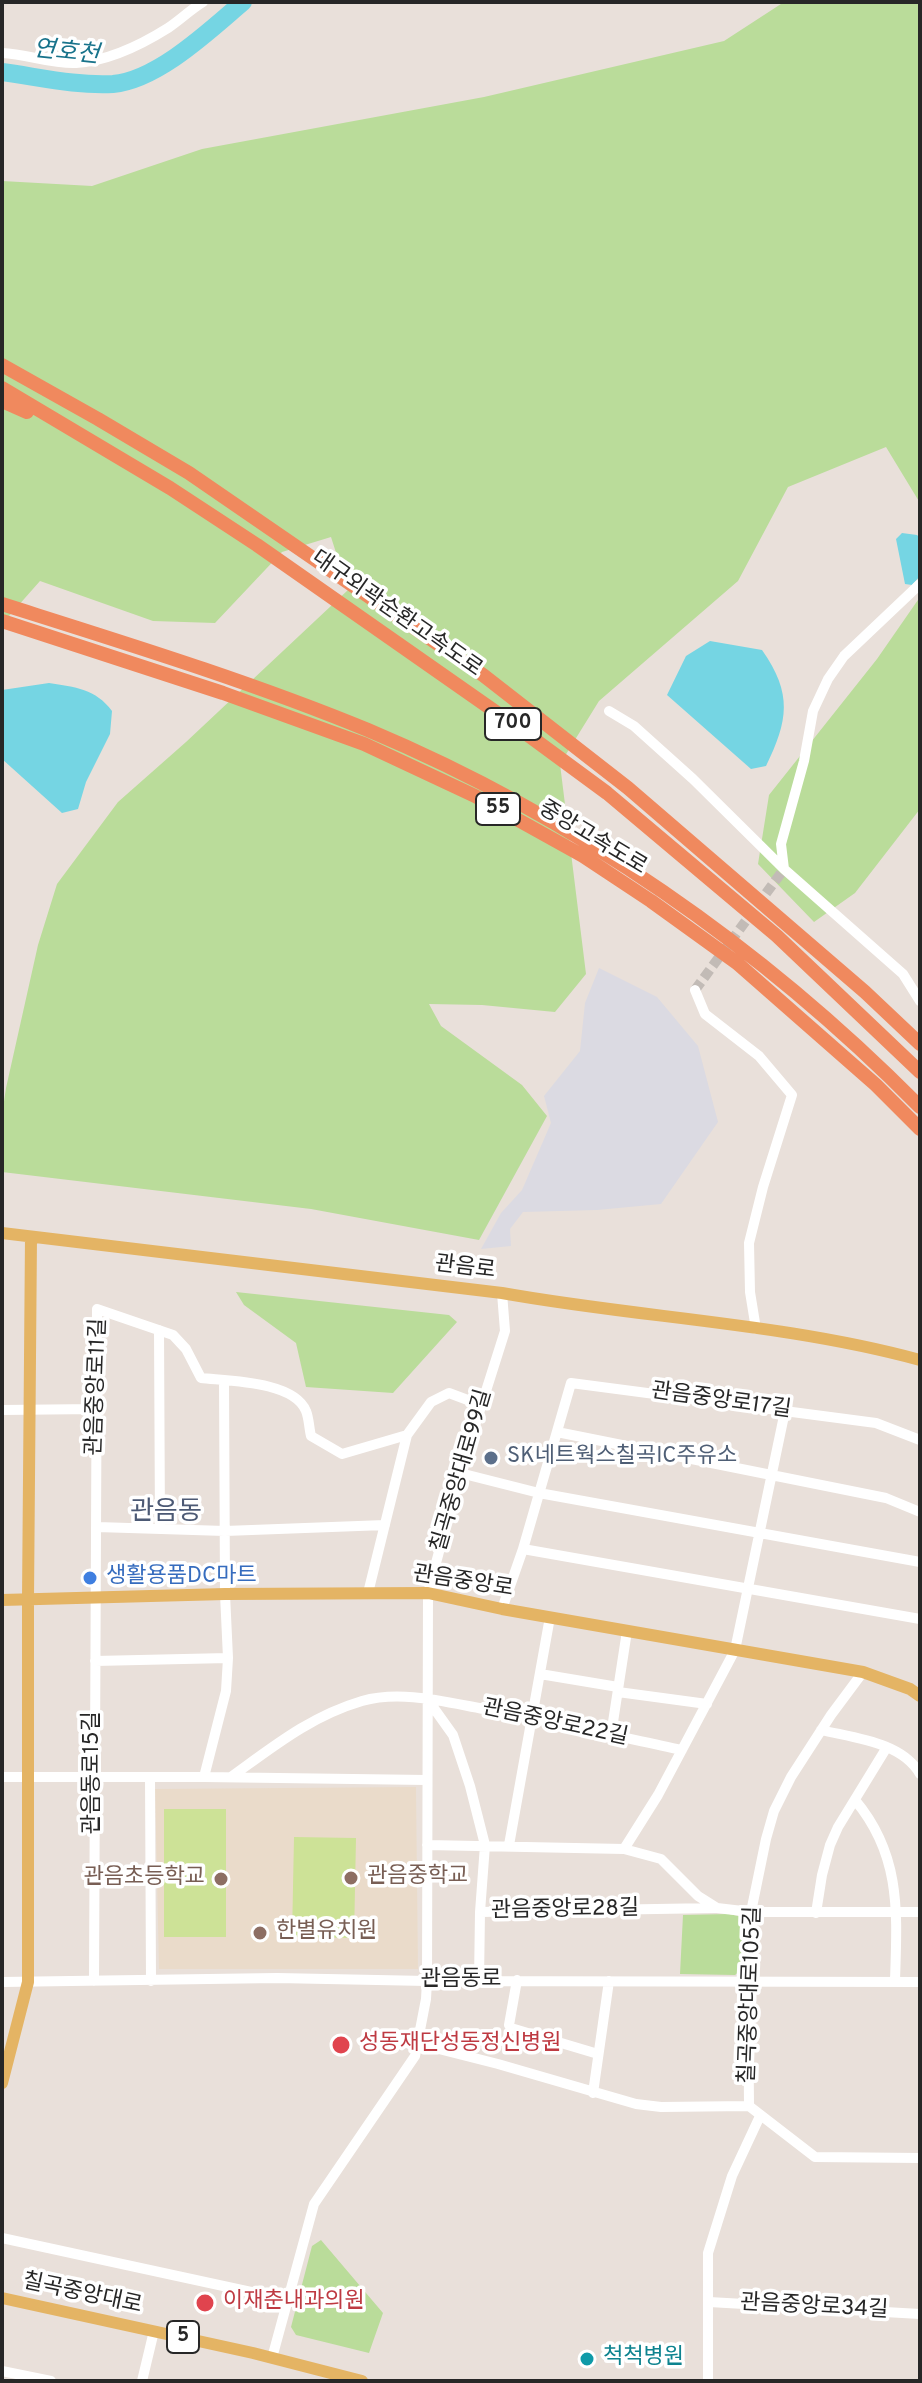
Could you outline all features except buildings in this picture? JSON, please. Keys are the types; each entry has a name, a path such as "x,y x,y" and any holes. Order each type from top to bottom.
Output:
{"highway":[{"path":"2,355 107,418 138,442"},
{"name":"대구외곽순환고속도로","path":"2,365 189,473 386,607 550,726 628,788 865,992 920,1044"},
{"name":"대구외곽순환고속도로","path":"2,388 170,488 309,580 607,793 777,936 920,1072"},
{"path":"2,401 96,444"},
{"name":"중앙고속도로","path":"2,604 225,677 369,730 468,777 567,830 650,881 750,954 887,1074 920,1107"},
{"name":"중앙고속도로","path":"2,621 364,744 475,796 583,856 737,963 876,1085 920,1129"}],"main road":[{"name":"관음로","path":"2,1233 502,1293 562,1304 829,1338 920,1360"},
{"path":"2,2083 28,1982 31,1237"},
{"name":"관음중앙로","path":"2,1600 428,1593 502,1609 863,1672 917,1688"},
{"name":"칠곡중앙대로","path":"2,2298 272,2358 319,2376 362,2381"}],"street":[{"path":"2,53 59,62 97,60 166,29 203,2"},
{"path":"784,869 781,844 797,790 813,711 828,679 844,656 920,584"},
{"path":"609,711 634,726 784,869 903,974 920,1001"},
{"path":"695,990 705,1014 759,1056 792,1095 749,1243 750,1292 756,1329"},
{"name":"칠곡중앙대로99길","path":"272,2358 314,2204 415,2056 419,2044 427,1981 428,1593 460,1473 505,1331 502,1293"},
{"name":"관음중앙로11길","path":"97,1598 97,1309 173,1335 186,1349 201,1378 276,1388 299,1401 306,1409 311,1436 342,1454 407,1435"},
{"path":"159,1330 160,1528"},
{"path":"204,1777 226,1691 228,1658 224,1380"},
{"name":"관음중앙로17길","path":"502,1609 523,1549 571,1383 876,1423 920,1440"},
{"path":"368,1593 407,1435 431,1402 449,1393 481,1405"},
{"path":"2,1410 96,1409"},
{"path":"624,1849 658,1795 735,1650 785,1411"},
{"path":"557,1432 886,1498 920,1512"},
{"path":"460,1473 539,1493 920,1562"},
{"path":"97,1527 225,1531 385,1525"},
{"path":"523,1549 920,1619"},
{"name":"관음동로15길","path":"94,1981 97,1598"},
{"name":"관음중앙로22길","path":"532,1718 550,1617"},
{"path":"611,1735 627,1631"},
{"path":"95,1661 228,1658"},
{"name":"칠곡중앙대로105길","path":"749,2106 751,1912 774,1811 821,1730 863,1672"},
{"path":"540,1674 707,1704"},
{"path":"231,1777 299,1728 321,1716 363,1701 385,1697 427,1699"},
{"name":"관음중앙로22길","path":"427,1699 682,1750"},
{"name":"관음중앙로28길","path":"427,1699 453,1735 485,1845 480,1912 717,1908 751,1912 920,1912"},
{"path":"509,1845 532,1718"},
{"path":"821,1730 887,1747 912,1760 920,1774"},
{"path":"816,1913 830,1845 887,1747"},
{"path":"2,1777 427,1780"},
{"path":"150,1777 151,1981"},
{"path":"855,1800 874,1824 894,1881 897,1913 895,1981"},
{"path":"427,1845 624,1849 661,1859 698,1896 717,1908"},
{"path":"479,1981 480,1912"},
{"name":"관음동로","path":"2,1982 277,1978 920,1982"},
{"path":"517,1980 511,2028 598,2054"},
{"path":"593,2093 609,1981"},
{"path":"419,2044 636,2104 661,2107 749,2106 815,2157 920,2158"},
{"name":"칠곡중앙대로105길","path":"708,2381 708,2253 732,2176 760,2116"},
{"path":"2,2238 288,2300"},
{"name":"관음중앙로34길","path":"709,2302 920,2314"},
{"name":"칠곡중앙대로","path":"142,2381 154,2331"},
{"path":"2,2371 51,2381"}],"shaded area":[{"path":"599,968 657,997 698,1046 718,1122 661,1204 523,1212 510,1229 511,1246 481,1249 501,1213 522,1190 551,1123 544,1096 580,1051 585,1003"},
{"path":"416,1787 418,1969 159,1969 155,1789"}],"green space":[{"path":"784,2 920,2 920,503 886,447 788,487 738,581 599,701 560,764 586,974 555,1012 429,1004 441,1026 522,1085 547,1116 479,1240 311,1209 2,1172 2,1115 6,1088 38,945 57,884 118,802 348,590 331,537 282,552 215,623 153,621 40,581 2,624 2,181 92,186 202,149 484,97 724,41"},
{"path":"920,597 920,809 855,893 814,922 758,864 769,795 877,659"},
{"path":"236,1292 449,1315 457,1322 393,1393 306,1387 296,1343 244,1305"},
{"path":"164,1809 226,1809 226,1937 164,1937"},
{"path":"294,1837 356,1838 354,1938 292,1937"},
{"path":"729,1914 743,1917 742,1969 735,1975 680,1974 683,1915"},
{"path":"321,2240 383,2313 369,2353 296,2335 291,2327 312,2246"}],"water":[{"path":"902,533 920,538 920,576 912,585 905,584 896,539"},
{"path":"710,641 762,650 779,680 783,694 783,721 766,766 751,769 667,695 686,656"},
{"path":"49,683 92,694 112,711 110,734 86,782 78,809 62,813 2,759 2,690"}],"waterway":[{"name":"연호천","path":"2,72 85,84 113,84 130,80 165,64 243,2"}],"tunnel":[{"path":"695,990 784,869"}],"place":[{"name":"SK네트웍스칠곡IC주유소","path":"491,1458"},
{"name":"생활용품DC마트","path":"90,1578"},
{"name":"관음중학교","path":"351,1878"},
{"name":"관음초등학교","path":"221,1879"},
{"name":"한별유치원","path":"260,1933"},
{"name":"성동재단성동정신병원","path":"341,2045"},
{"name":"이재춘내과의원","path":"205,2303"},
{"name":"척척병원","path":"587,2359"}],"district":[{"name":"관음동","path":"166,1514"}]}
